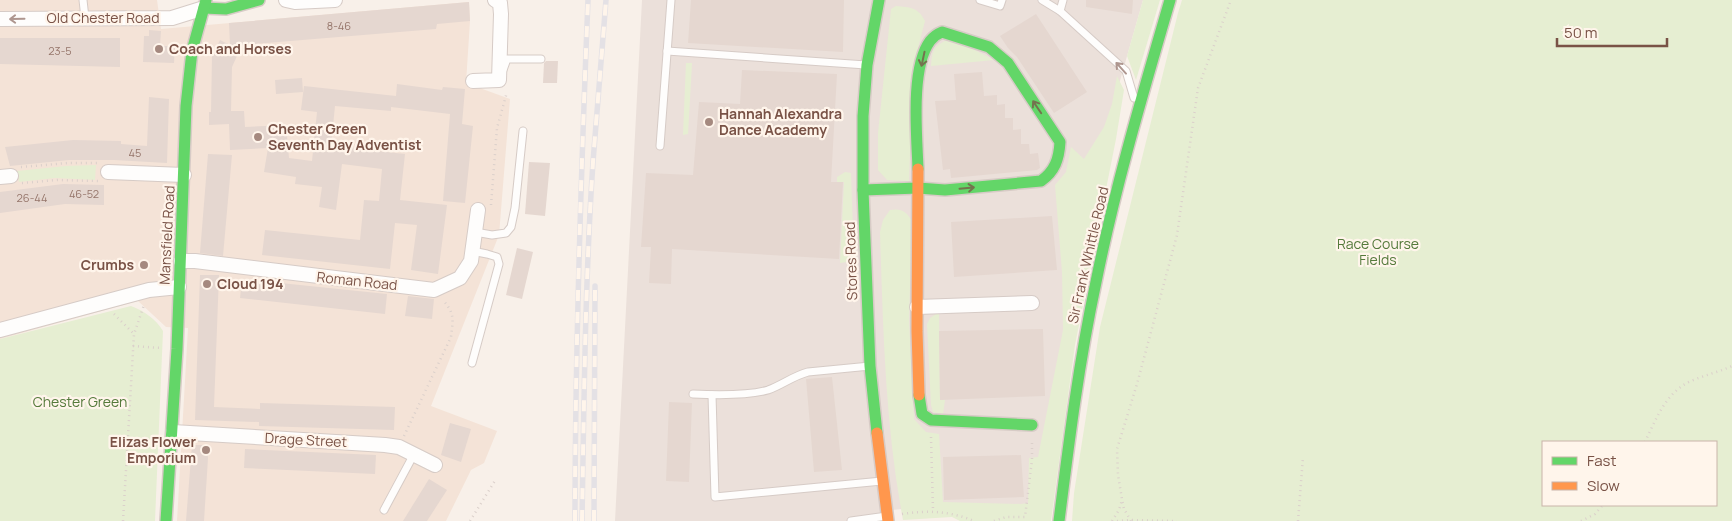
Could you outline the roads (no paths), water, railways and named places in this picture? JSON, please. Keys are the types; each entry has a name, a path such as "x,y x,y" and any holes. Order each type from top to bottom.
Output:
{"main road":[{"path":"205,4 226,9 259,0"},
{"name":"Stores Road","path":"879,0 867,65 863,116 863,190 870,366 882,481 888,519"},
{"name":"Sir Frank Whittle Road","path":"1059,521 1070,432 1103,250 1137,113 1170,0"},
{"name":"Mansfield Road","path":"166,521 173,432 188,85 194,44 205,4"},
{"path":"863,190 918,188 945,190 1041,181 1050,176 1059,156 1060,142 1008,63 989,47 942,32 932,36 924,51 918,82 918,188 917,307 919,403 922,414 931,420 1032,425"}],"street":[{"path":"286,0 295,2 335,0"},
{"path":"473,80 504,83 500,3 496,0"},
{"name":"Old Chester Road","path":"0,19 172,18 205,4"},
{"path":"103,172 184,175"},
{"path":"472,251 478,210"},
{"name":"Roman Road","path":"181,261 195,261 434,290 460,278 471,261 472,251"},
{"path":"0,330 149,290 179,287"},
{"path":"917,307 1032,303"},
{"name":"Drage Street","path":"173,432 385,445 399,447 434,465"}],"lane":[{"path":"83,0 85,18"},
{"path":"660,146 671,0"},
{"path":"980,0 1000,6 1002,0"},
{"path":"1042,0 1060,11 1126,72 1133,91 1137,113"},
{"path":"1060,11 1063,0"},
{"path":"667,51 867,65"},
{"path":"504,83 507,59 541,60"},
{"path":"475,232 492,235 506,233 511,227 515,208 523,131"},
{"path":"472,251 497,257 499,264 472,363"},
{"path":"693,394 712,395 764,391 808,372 870,366"},
{"path":"712,395 715,497 882,481"},
{"path":"384,510 414,454"},
{"path":"851,521 888,519"}],"railway":[{"path":"575,521 579,260 588,0"},
{"path":"582,521 588,252 606,0"},
{"path":"594,521 595,286"}],"place":[{"name":"Coach and Horses","path":"159,49"},
{"name":"Hannah Alexandra Dance Academy","path":"709,122"},
{"name":"Chester Green Seventh Day Adventist","path":"258,137"},
{"name":"Crumbs","path":"144,265"},
{"name":"Cloud 194","path":"207,284"},
{"name":"Elizas Flower Emporium","path":"206,450"}],"park label":[{"name":"Race Course Fields","path":"1378,252"},
{"name":"Chester Green","path":"80,402"}]}
